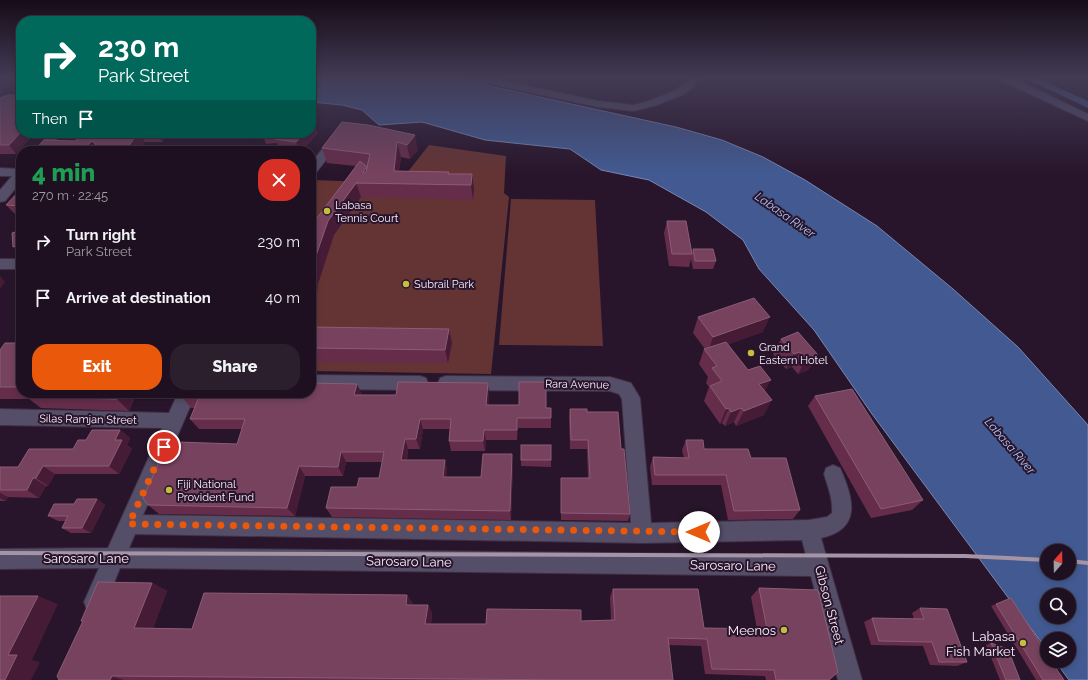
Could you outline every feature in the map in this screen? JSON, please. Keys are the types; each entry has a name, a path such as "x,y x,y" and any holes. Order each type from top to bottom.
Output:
{"street":[{"path":"1071,110 1088,118"},
{"path":"316,165 346,127"},
{"path":"45,146 52,138"},
{"path":"0,172 16,173"},
{"path":"0,198 16,179"},
{"path":"0,264 16,264"},
{"name":"Rara Avenue","path":"316,382 610,384 625,388 630,398 642,532"},
{"path":"89,615 185,398"},
{"name":"Silas Ramjan Street","path":"0,417 175,421"},
{"path":"129,524 642,532 809,530 835,524 842,514 842,501 833,474"},
{"name":"Gibson Street","path":"809,530 850,680"},
{"name":"Sarosaro Lane","path":"0,559 114,558 819,566"}],"shaded area":[{"name":"Subrail Park","path":"429,145 506,156 504,193 509,197 491,374 316,371 316,180 399,183"},
{"path":"511,199 595,200 603,346 499,345"}],"water":[{"name":"Labasa River","path":"361,110 597,110 676,127 722,140 763,157 805,180 877,226 953,289 1018,347 1088,425 1088,680 1069,680 1060,668 1076,668 1076,632 1040,632 1040,641 872,414 814,330 759,269 743,240 706,212 649,180 601,170 570,149 485,140 422,122 379,125"}],"building":[{"path":"0,110 16,110 16,137 9,145 0,145"},
{"path":"342,122 368,125 415,135 407,145 397,142 394,171 472,174 471,185 356,183 328,221 316,256 316,219 360,161 367,167 370,154 322,148"},
{"path":"78,138 134,138 129,146 95,146 96,144 92,141 86,146 39,146 44,140 75,141"},
{"path":"276,138 300,138 296,142 275,139"},
{"path":"16,194 16,206 6,205"},
{"path":"667,221 686,221 692,254 672,254"},
{"path":"16,232 16,246 13,247 12,233"},
{"path":"693,249 713,249 716,261 695,261"},
{"path":"754,298 770,317 713,337 698,317"},
{"path":"316,327 449,329 445,350 316,348"},
{"path":"798,332 818,355 806,359 800,352 794,354 781,339"},
{"path":"726,342 748,370 760,366 771,380 759,384 772,400 744,411 741,408 731,412 729,408 726,409 710,386 722,381 712,368 717,366 704,349"},
{"path":"5,343 16,343 16,387 0,387 0,350"},
{"path":"398,382 488,383 486,405 519,405 519,382 546,382 546,408 551,408 551,418 517,418 517,430 484,430 483,441 449,441 451,419 420,419 416,439 405,439 401,460 445,460 443,477 481,477 483,454 512,454 510,511 326,508 331,487 357,487 359,478 379,478 384,452 341,452 338,467 299,466 287,508 148,505 143,498 163,453 173,453 177,442 237,444 245,419 190,419 199,398 316,398 316,383 357,384 354,395 396,395"},
{"path":"852,389 923,500 881,509 815,396"},
{"path":"72,398 118,398 117,399"},
{"path":"570,409 587,409 587,412 618,412 621,449 624,449 630,514 561,513 561,478 590,478 588,440 571,440"},
{"path":"92,430 120,430 115,440 122,440 109,466 43,466 36,478 33,478 27,490 0,490 0,467 18,467 29,449 73,449 78,440 86,440"},
{"path":"686,440 703,440 704,449 748,449 751,458 786,458 800,510 734,511 726,475 655,475 653,457 689,458"},
{"path":"521,445 551,445 551,460 521,460"},
{"path":"77,499 97,499 82,528 62,528 68,516 48,516 54,504 74,504"},
{"path":"98,582 152,583 134,628 192,629 204,593 407,595 406,605 428,605 425,624 486,624 487,609 581,610 581,621 615,620 613,589 698,589 704,628 767,629 759,588 818,590 838,672 829,680 776,680 774,670 712,669 707,639 668,638 673,680 112,676 110,680 59,680 57,676 83,621 81,621"},
{"path":"0,596 38,596 8,655 17,655 5,680 0,680"},
{"name":"Labasa Fish Market","path":"1011,598 1040,643 1040,668 1056,668 1064,680 1043,680 996,604"},
{"path":"920,608 947,609 967,662 939,662 932,642 879,641 872,618 924,619"},
{"path":"991,643 1008,649 1020,680 1006,680"}],"railway":[{"path":"0,553 965,556 1040,560"},
{"path":"1076,562 1088,563"}],"place":[{"name":"Labasa Tennis Court","path":"327,211"},
{"name":"Subrail Park","path":"406,284"},
{"name":"Grand Eastern Hotel","path":"751,353"},
{"name":"Fiji National Provident Fund","path":"169,490"},
{"name":"Meenos","path":"784,630"},
{"name":"Labasa Fish Market","path":"1023,643"}],"route":[{"path":"164,447 129,524 610,532 699,532"}]}
